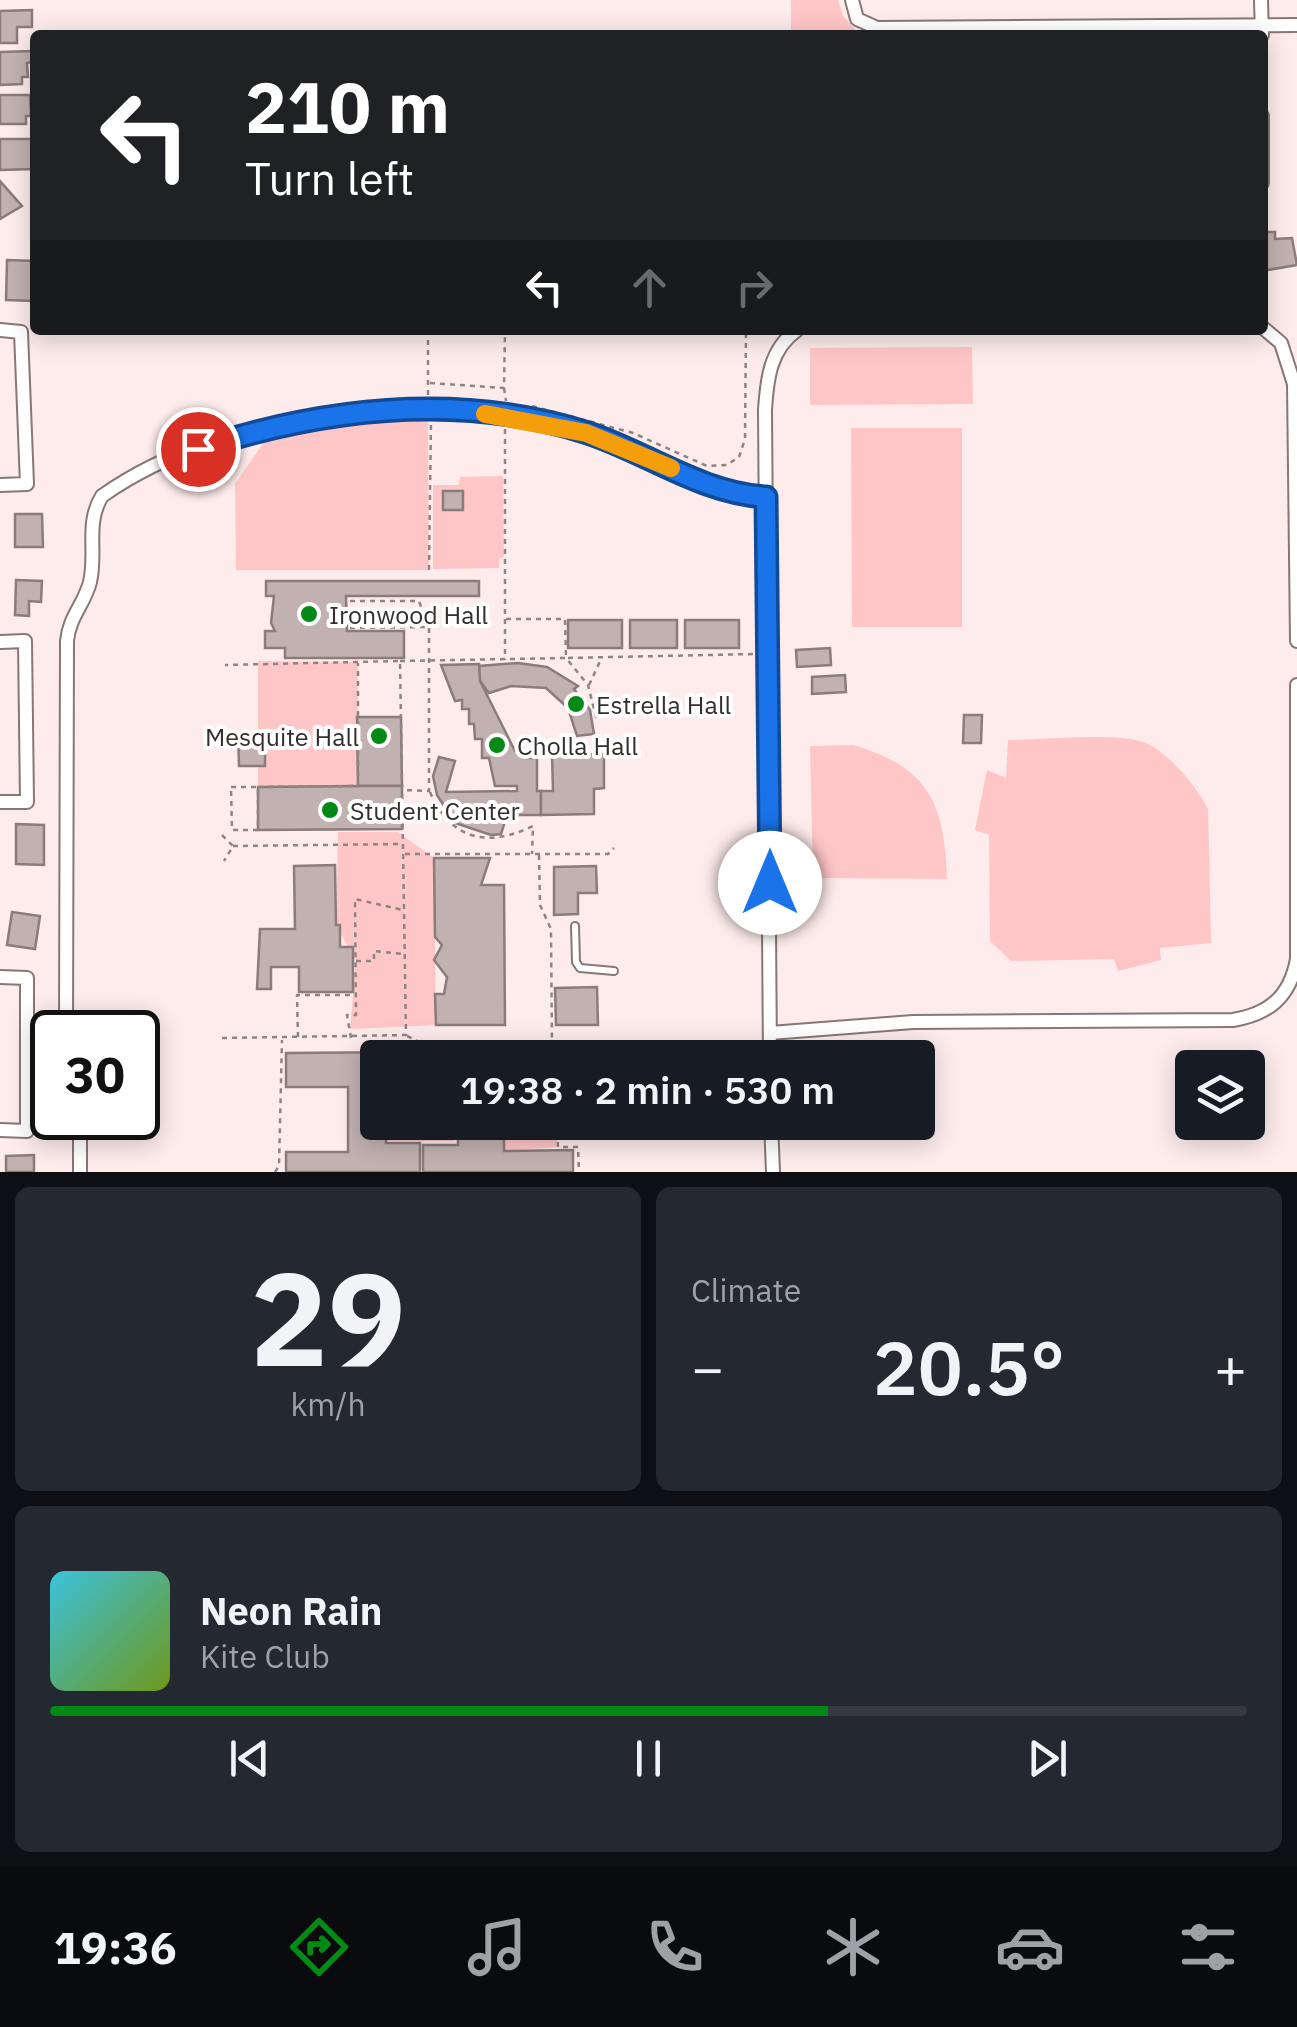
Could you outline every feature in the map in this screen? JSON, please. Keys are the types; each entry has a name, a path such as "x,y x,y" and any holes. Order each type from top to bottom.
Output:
{"street":[{"path":"852,0 857,20 882,30"},
{"path":"1261,0 1262,30 1297,25"},
{"path":"0,330 21,332 27,484 0,484"},
{"path":"1268,331 1281,343 1294,384 1297,641"},
{"path":"770,1040 767,377 776,354 790,335"},
{"path":"66,1010 67,641 74,611 90,585 93,510 114,487 198,449 265,427 386,408 509,407 586,433 715,489 766,497"},
{"path":"0,642 25,641 27,802 0,802"},
{"path":"770,1032 930,1022 1233,1020 1264,1014 1289,986 1297,960 1297,686"},
{"path":"0,977 28,978 27,1131 0,1130"},
{"path":"80,1140 80,1172"},
{"path":"773,1140 774,1172"}],"lane":[{"path":"575,926 576,962 580,968 614,972"}],"path":[{"path":"428,335 429,570"},
{"path":"505,335 504,388 509,407 505,660"},
{"path":"524,404 594,420 707,466 727,465 739,457 746,438 746,335"},
{"path":"428,383 504,388"},
{"path":"350,600 419,601 429,627 429,791 438,812 466,836 492,840 533,826 532,854"},
{"path":"506,618 565,619 566,658 589,686 597,721"},
{"path":"350,628 429,627"},
{"path":"225,664 750,655 755,654 758,646 768,646"},
{"path":"589,686 602,657"},
{"path":"400,661 406,1036"},
{"path":"258,787 258,830 232,830 231,787 358,786 358,662"},
{"path":"402,790 429,791"},
{"path":"222,835 233,846 403,844"},
{"path":"224,861 233,846"},
{"path":"403,854 608,854 614,848"},
{"path":"539,854 540,905 551,929 552,1040"},
{"path":"350,1038 347,1015 356,1015 355,898 404,910"},
{"path":"356,961 374,961 374,951 405,954"},
{"path":"298,1038 297,995 356,995"},
{"path":"222,1038 406,1036 415,1040"},
{"path":"277,1171 282,1038"},
{"path":"558,1140 558,1147 578,1147 579,1172"}],"shaded area":[{"path":"791,0 838,0 843,16 856,30 791,30"},
{"path":"972,347 973,404 810,405 810,348"},
{"path":"428,410 429,570 236,570 235,484 277,423"},
{"path":"851,428 962,428 962,627 852,627"},
{"path":"503,476 504,557 499,558 499,568 433,569 433,485 459,485 460,477"},
{"path":"258,661 358,662 358,786 258,787"},
{"path":"1130,739 1152,746 1171,761 1208,809 1211,943 1160,948 1161,960 1118,971 1114,959 1011,961 990,941 989,835 975,830 987,770 1006,778 1008,740"},
{"path":"853,745 900,765 928,792 942,829 947,879 813,878 810,746"},
{"path":"338,832 398,832 434,858 436,1025 350,1029 356,961 336,925"},
{"path":"387,1140 454,1140 454,1141"},
{"path":"504,1140 558,1140 558,1147 504,1151"}],"building":[{"path":"32,10 32,27 17,27 17,43 0,43 0,11"},
{"path":"30,51 28,77 22,77 22,84 0,85 0,52"},
{"path":"0,95 30,95 26,124 0,124"},
{"path":"0,139 30,139 30,169 0,170"},
{"path":"0,181 22,206 0,219"},
{"path":"1268,232 1275,232 1275,239 1292,238 1297,265 1268,270"},
{"path":"7,260 30,261 30,301 6,300"},
{"path":"443,491 463,491 463,510 443,510"},
{"path":"15,514 42,514 43,547 15,547"},
{"path":"16,580 42,581 41,602 29,601 29,616 15,615"},
{"name":"Ironwood Hall","path":"266,581 479,581 479,596 346,596 347,631 404,631 404,658 285,658 285,648 265,648 265,631 275,631 271,623 274,596 266,596"},
{"path":"568,620 622,620 622,648 568,648"},
{"path":"630,620 677,620 677,648 630,648"},
{"path":"685,620 739,620 739,648 685,648"},
{"path":"830,648 831,665 797,667 796,650"},
{"name":"Estrella Hall","path":"518,663 547,667 578,686 574,689 590,710 594,734 577,736 568,708 546,688 511,686 489,693 480,681 479,666"},
{"name":"Cholla Hall","path":"479,664 480,681 515,751 523,751 523,758 537,758 537,791 541,791 541,815 507,815 501,834 491,835 455,823 437,795 433,776 439,757 455,761 446,792 517,791 517,786 495,786 489,758 482,758 482,739 475,739 474,724 469,724 469,709 462,709 462,700 455,701 441,665"},
{"path":"845,675 846,692 812,694 812,677"},
{"path":"964,715 982,715 981,743 963,743"},
{"name":"Mesquite Hall","path":"357,717 401,717 402,786 358,786"},
{"path":"238,733 265,733 265,766 239,766"},
{"path":"604,754 604,788 594,789 594,814 541,815 541,791 553,791 552,755"},
{"name":"Student Center","path":"402,786 402,829 258,830 258,787"},
{"path":"16,824 44,825 44,865 16,864"},
{"path":"434,858 490,858 481,885 504,885 505,1025 436,1025 435,994 444,994 447,977 434,960 442,945 435,937"},
{"path":"335,865 336,925 340,925 340,947 353,947 353,992 299,992 299,967 271,967 271,989 257,989 260,929 295,929 294,866"},
{"path":"596,866 597,893 578,893 578,914 554,915 554,867"},
{"path":"12,912 40,916 35,949 7,945"},
{"path":"597,987 598,1025 556,1025 555,988"},
{"path":"360,1052 360,1140 420,1143 420,1172 286,1172 286,1152 348,1152 348,1087 286,1087 286,1053"},
{"path":"458,1140 504,1140 504,1151 573,1150 573,1172 423,1172 423,1145 458,1145"},
{"path":"34,1155 34,1172 6,1172 6,1156"}],"slow traffic":[{"path":"485,414 524,418 586,433 671,468"}],"place":[{"name":"Ironwood Hall","path":"309,614"},
{"name":"Estrella Hall","path":"576,704"},
{"name":"Mesquite Hall","path":"379,736"},
{"name":"Cholla Hall","path":"497,745"},
{"name":"Student Center","path":"330,810"}],"route":[{"path":"198,449 275,424 386,408 502,415 586,433 715,489 766,497 770,883"}]}
